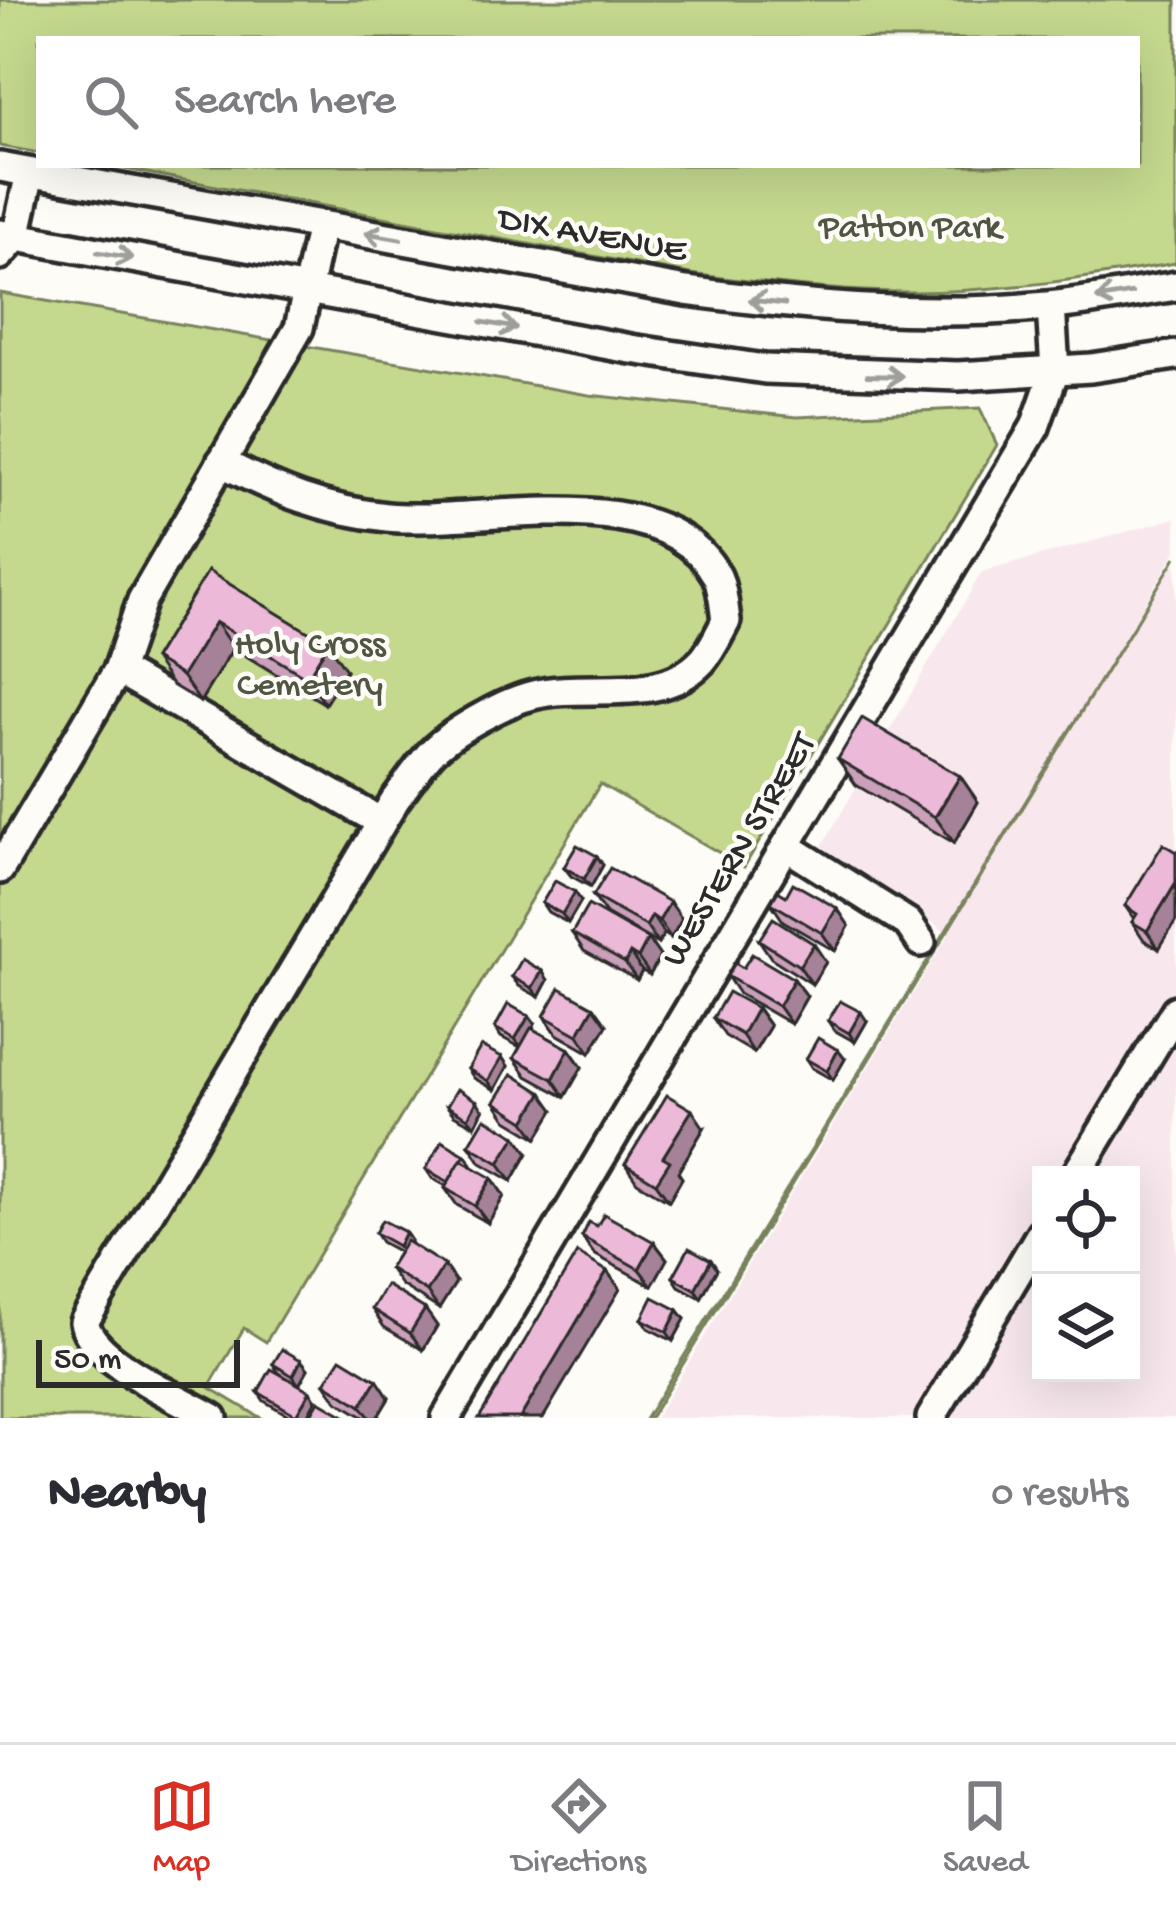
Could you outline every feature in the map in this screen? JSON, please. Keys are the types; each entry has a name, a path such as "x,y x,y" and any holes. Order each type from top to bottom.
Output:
{"street":[{"name":"DIX AVENUE","path":"0,167 773,303 927,311 1052,306 1176,286"},
{"path":"30,173 5,242 308,290 631,349 765,369 894,376 1054,370 1176,355"},
{"path":"0,868 118,670 142,599 299,328 321,225"},
{"name":"WESTERN STREET","path":"446,1418 1035,427 1054,370 1052,306"},
{"path":"213,1418 106,1356 87,1337 84,1322 381,822 432,751 487,716 530,695 577,688 638,688 678,680 703,659 726,621 719,580 696,548 659,528 596,514 515,510 392,518 343,511 278,492 221,462"},
{"path":"118,670 381,822"},
{"path":"786,846 908,923 921,942"},
{"path":"1081,1166 1176,1010"},
{"path":"931,1418 1032,1248"}],"shaded area":[{"path":"1176,518 1176,551 1032,793 1176,559 1176,1418 655,1418 949,934 822,846 982,572"}],"green space":[{"name":"Patton Park","path":"0,0 1176,0 1176,263 1077,279 977,290 883,292 690,274 120,168 1140,168 1140,36 36,36 36,152 0,146"},
{"name":"Holy Cross Cemetery","path":"0,293 589,395 797,417 980,408 997,445 744,867 600,784 266,1342 244,1328 209,1387 261,1418 0,1418"},
{"path":"1176,557 650,1418 646,1418"}],"building":[{"path":"208,571 328,644 307,678 215,622 182,676 154,659"},
{"path":"862,718 960,776 935,817 838,759"},
{"path":"1163,844 1176,852 1176,883 1147,931 1132,922 1137,914 1125,906"},
{"path":"577,845 597,856 584,879 564,867"},
{"path":"610,868 670,902 659,921 652,916 646,926 593,896"},
{"path":"555,881 575,892 562,914 542,903"},
{"path":"793,883 837,908 822,933 771,903 778,891 786,896"},
{"path":"588,905 648,939 638,958 630,953 625,963 572,933"},
{"path":"773,918 814,944 799,966 759,940"},
{"path":"752,954 794,979 778,1006 727,976 735,963 743,968"},
{"path":"522,959 542,971 532,988 512,977"},
{"path":"560,988 594,1007 578,1035 544,1016"},
{"path":"728,992 757,1008 742,1035 713,1018"},
{"path":"840,1001 861,1012 849,1033 828,1021"},
{"path":"508,1004 529,1016 515,1039 495,1028"},
{"path":"531,1028 569,1049 553,1079 514,1058"},
{"path":"818,1038 838,1050 827,1071 806,1059"},
{"path":"481,1046 502,1057 488,1081 468,1069"},
{"path":"512,1074 542,1093 525,1121 495,1102"},
{"path":"457,1089 477,1101 468,1118 447,1106"},
{"path":"667,1095 692,1110 663,1157 670,1161 656,1183 625,1164"},
{"path":"485,1118 516,1136 499,1163 469,1145"},
{"path":"442,1141 465,1155 448,1182 426,1169"},
{"path":"461,1160 492,1178 475,1206 445,1188"},
{"path":"604,1214 654,1242 639,1269 582,1237 589,1222 597,1226"},
{"path":"382,1220 405,1232 398,1246 375,1233"},
{"path":"406,1241 444,1265 427,1292 389,1268"},
{"path":"689,1248 711,1260 695,1289 673,1277"},
{"path":"577,1253 607,1271 520,1418 479,1418"},
{"path":"386,1285 425,1309 410,1333 372,1309"},
{"path":"653,1297 678,1310 667,1332 642,1319"},
{"path":"282,1349 301,1360 293,1376 273,1364"},
{"path":"341,1358 377,1380 361,1406 325,1383"},
{"path":"271,1369 310,1391 296,1415 258,1392"},
{"path":"319,1401 348,1418 309,1418"}]}
